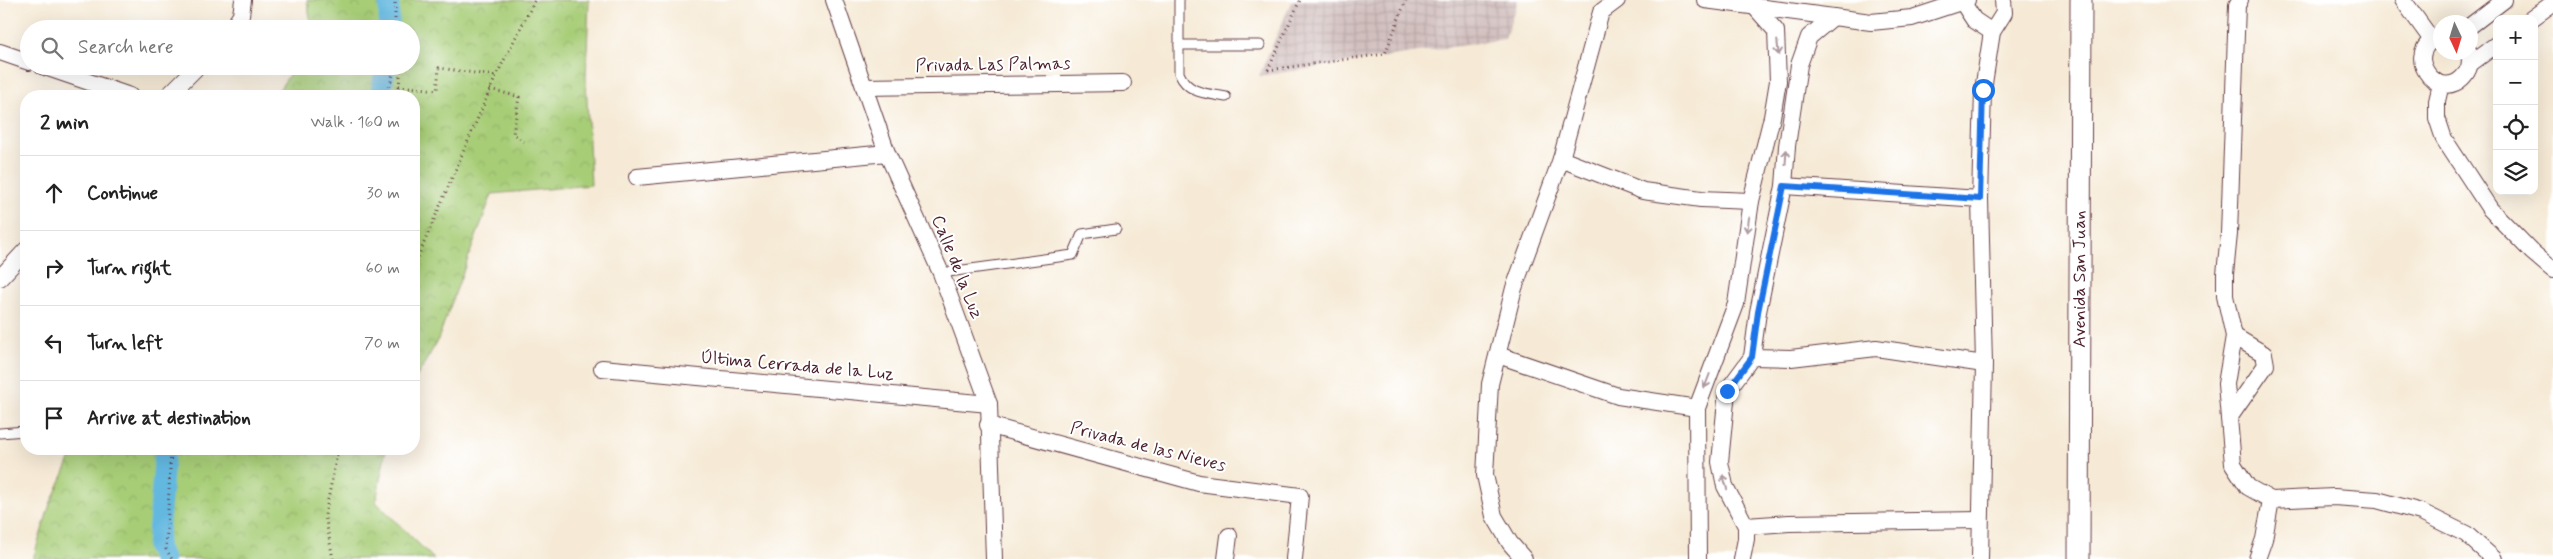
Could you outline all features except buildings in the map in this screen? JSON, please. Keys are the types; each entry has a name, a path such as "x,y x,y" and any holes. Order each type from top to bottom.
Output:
{"street":[{"path":"237,20 243,0"},
{"name":"Calle de la Luz","path":"834,0 887,153 941,273 989,404 988,425 994,559"},
{"path":"1524,559 1510,543 1494,516 1485,475 1490,384 1514,288 1561,159 1601,12 1617,0"},
{"path":"1705,0 1871,22 1912,18 1965,1 1974,20 1992,32"},
{"path":"1980,559 1979,520 1984,364 1980,199 1983,90 1992,32 2004,13 2003,0"},
{"name":"Avenida San Juan","path":"2079,559 2081,0"},
{"path":"2240,0 2237,5 2229,234 2225,274 2225,296 2234,336 2226,384 2233,464 2248,487 2271,500 2334,497 2377,500 2421,512 2466,534 2494,559"},
{"path":"2403,0 2433,35"},
{"path":"2478,20 2504,0"},
{"path":"2536,15 2553,3"},
{"path":"1698,559 1697,408 1736,304 1751,201 1772,117 1778,81 1776,31 1755,7"},
{"path":"1742,559 1746,526 1725,486 1720,462 1727,391 1752,357 1758,312 1784,186 1787,146 1799,65 1809,37 1833,17"},
{"path":"2433,42 2423,52 2422,62 2425,72 2441,84 2451,84 2460,80 2467,72 2470,60"},
{"path":"2478,54 2493,46"},
{"path":"0,52 20,59"},
{"path":"68,75 112,90"},
{"path":"174,90 189,75"},
{"name":"Privada Las Palmas","path":"864,87 1123,83"},
{"path":"2441,84 2437,101 2437,118 2444,139 2490,209 2532,252 2553,270"},
{"path":"637,177 887,153"},
{"path":"1561,159 1643,191 1701,199 1751,201"},
{"path":"1784,186 1980,199"},
{"path":"0,278 20,256"},
{"path":"2229,418 2266,365 2264,354 2234,336"},
{"path":"1752,357 1790,358 1876,348 1984,364"},
{"path":"1498,355 1618,396 1697,408"},
{"name":"Última Cerrada de la Luz","path":"602,368 989,404"},
{"name":"Privada de las Nieves","path":"988,425 1199,483 1300,496 1294,559"},
{"path":"2257,559 2264,539 2271,500"},
{"path":"1746,526 1789,523 1979,520"},
{"path":"1226,559 1229,536"}],"lane":[{"path":"1179,0 1179,73 1183,82 1190,89 1226,97"},
{"path":"1179,45 1260,45"},
{"path":"941,273 1073,255 1082,234 1116,229"},
{"path":"0,433 20,431"}],"path":[{"path":"395,20 396,0"},
{"path":"420,252 496,76 535,0"},
{"path":"1300,0 1268,70 1385,54 1406,0"},
{"path":"401,75 399,86 436,90 439,68 496,76"},
{"path":"389,90 393,75"},
{"path":"490,90 518,97 513,134 525,142"},
{"path":"171,455 166,549 172,559"},
{"path":"333,559 325,515 337,455"}],"shaded area":[{"path":"1292,0 1518,0 1505,39 1259,76"}],"green space":[{"path":"307,0 589,0 586,79 591,185 492,194 437,342 420,371 420,90 279,90 289,75 420,75 420,20 310,20"},
{"path":"72,455 385,455 376,502 434,559 33,559 50,504"}],"waterway":[{"path":"389,0 389,20"},
{"path":"381,90 384,75"},
{"path":"163,559 157,547 165,455"}],"route":[{"path":"1727,391 1752,357 1758,312 1784,186 1980,199 1983,90"}]}
